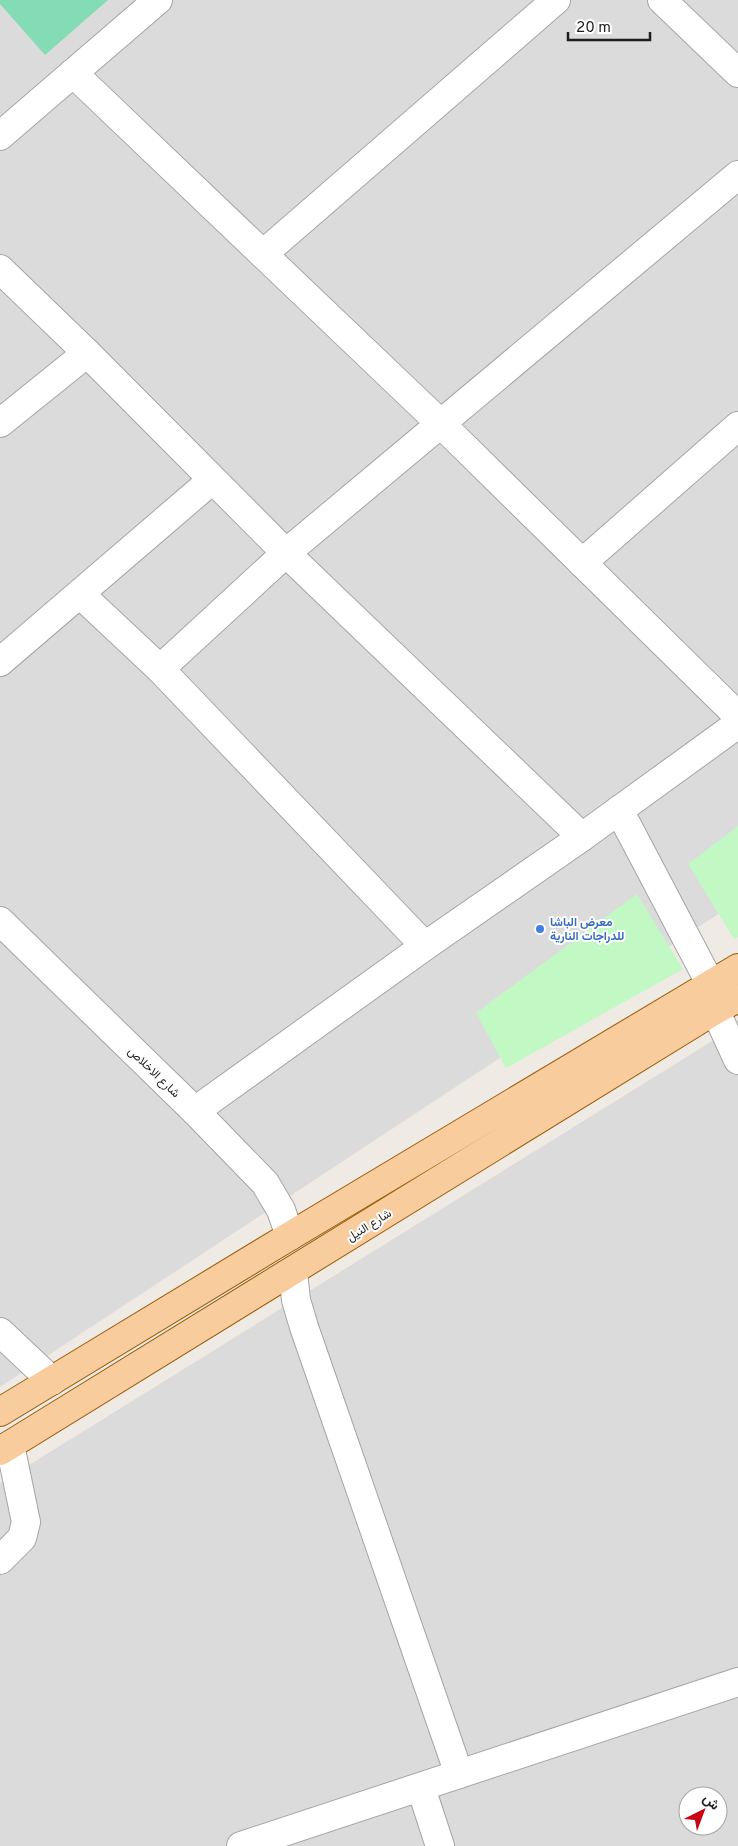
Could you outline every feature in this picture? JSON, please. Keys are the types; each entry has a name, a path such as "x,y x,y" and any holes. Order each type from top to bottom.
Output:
{"main road":[{"path":"0,1412 738,968"},
{"name":"شارع النيل","path":"5,1448 727,1004"}],"street":[{"path":"0,136 158,0"},
{"path":"263,254 556,0"},
{"path":"662,0 738,73"},
{"path":"73,73 441,424 738,716"},
{"path":"160,669 286,553 738,175"},
{"path":"0,269 87,353 286,553 582,838"},
{"path":"0,423 87,353"},
{"path":"582,563 733,440"},
{"path":"0,662 212,480"},
{"path":"80,594 160,669 425,946"},
{"path":"195,1111 425,946 582,838 738,724"},
{"path":"619,810 710,984"},
{"name":"شارع الاخلاص","path":"0,921 265,1182 281,1210 290,1236"},
{"path":"727,1004 738,1060"},
{"path":"293,1272 296,1300 304,1327 460,1774"},
{"path":"0,1332 52,1381"},
{"path":"0,1560 22,1538 26,1522 5,1448"},
{"path":"241,1846 738,1682"},
{"path":"421,1788 440,1846"}],"shaded area":[{"path":"0,0 738,0 738,901 0,1387"},
{"path":"738,1025 738,1846 0,1846 0,1483"}],"green space":[{"path":"0,0 108,0 45,55 0,4"},
{"path":"738,826 738,937 734,939 688,864"},
{"path":"637,894 683,969 506,1068 476,1013"}],"place":[{"name":"معرض الباشا للدراجات النارية","path":"540,929"}]}
